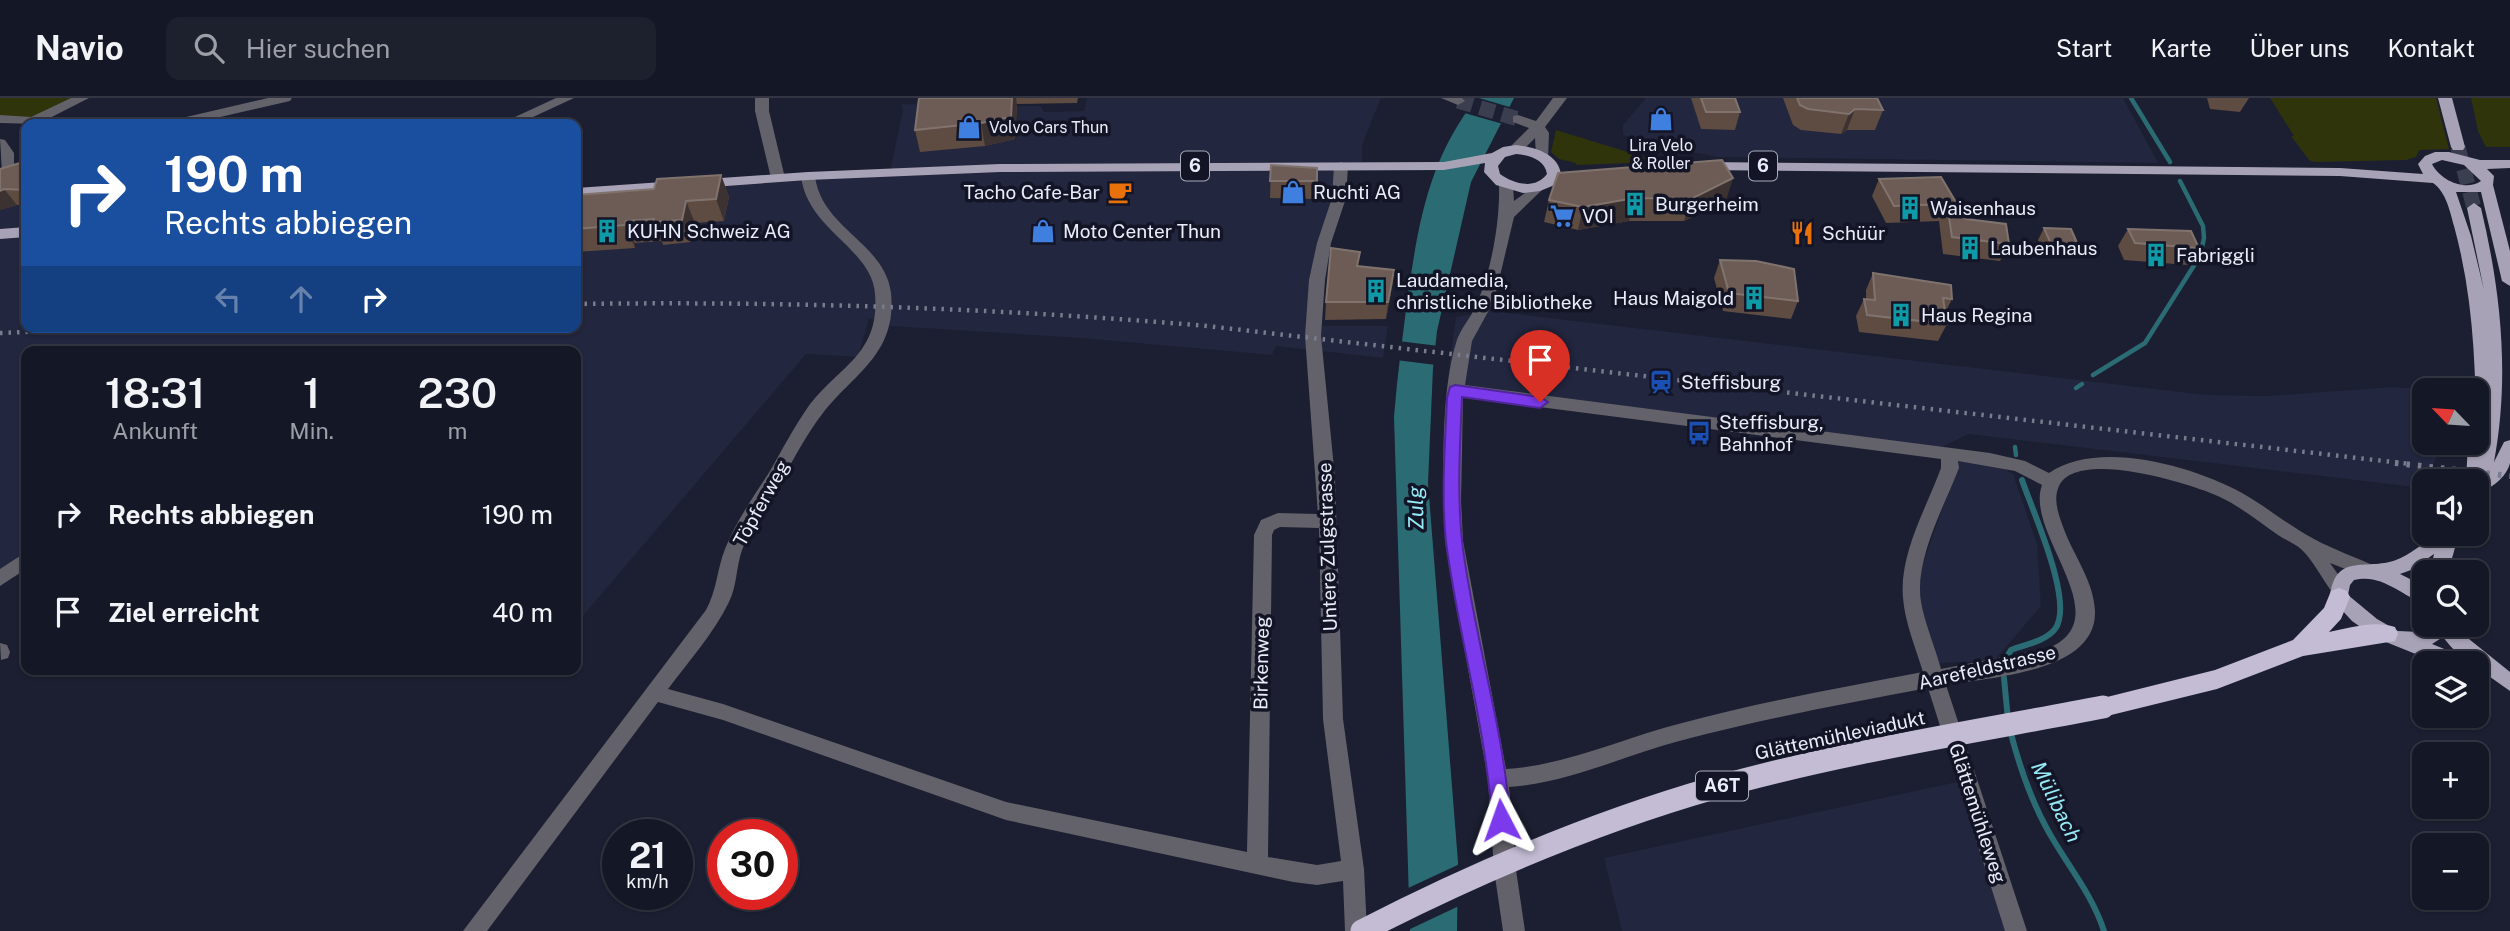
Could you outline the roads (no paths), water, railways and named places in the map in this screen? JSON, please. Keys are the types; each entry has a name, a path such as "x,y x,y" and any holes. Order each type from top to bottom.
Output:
{"highway":[{"name":"A6T","path":"2301,647 2333,613 2339,592"},
{"name":"A6T","path":"2301,647 2361,635 2394,636"},
{"name":"Glättemühleviadukt","path":"1359,931 1470,878 1543,847 1628,815 1707,790 1813,764 2103,707 2217,679 2301,647"}],"main road":[{"path":"2445,98 2458,147"},
{"path":"1515,150 1530,151 1547,160 1591,171 1521,189 1496,178 1492,167 1494,158 1515,150"},
{"path":"2475,469 2483,376 2481,321 2471,266 2456,208 2451,194 2427,171 2425,164 2431,157 2441,156 2469,162 2510,164"},
{"name":"6","path":"581,193 808,176 1031,167 1444,166 1494,158"},
{"path":"1544,185 1554,174 1547,160"},
{"path":"2469,162 2481,170 2487,182 2510,281"},
{"name":"6","path":"2340,172 2425,164"},
{"name":"6","path":"1444,166 1496,178"},
{"name":"6","path":"1686,167 2340,172 2439,181"},
{"path":"2439,181 2472,190 2510,174"},
{"path":"2474,208 2497,314 2501,382 2496,431 2484,469"},
{"path":"0,234 21,232"},
{"path":"2489,478 2501,465 2510,446"},
{"path":"2429,651 2371,628 2339,592 2345,576 2404,565 2433,546"},
{"path":"2375,572 2412,587"},
{"path":"2394,636 2412,636"},
{"path":"2452,637 2469,651"},
{"path":"2489,667 2510,683 2489,675"}],"street":[{"path":"40,119 82,98"},
{"path":"194,119 285,98"},
{"path":"519,119 567,98"},
{"path":"762,98 762,111 778,178"},
{"path":"1515,150 1539,127 1560,98"},
{"path":"245,119 247,106"},
{"path":"0,119 21,121"},
{"path":"1518,119 1539,127 1543,134 1547,160"},
{"path":"0,144 7,153 5,173"},
{"name":"Untere Zulgstrasse","path":"1341,166 1339,198 1324,243 1317,281 1313,329 1328,521 1333,719 1359,931"},
{"name":"Töpferweg","path":"474,931 713,615 722,598 738,539 814,412 874,347 883,313 882,285 863,252 832,225 814,203 808,176"},
{"path":"1496,178 1507,215 1481,313 1464,341 1455,390 1452,474 1454,541 1498,779 1505,870 1514,931"},
{"path":"1507,215 1544,185"},
{"path":"1455,390 2005,461 2051,482 2065,470 2084,465 2130,467 2178,475 2238,499 2307,544 2375,572"},
{"name":"Glättemühleweg","path":"1949,455 1950,468 1915,559 1911,579 1918,629 1981,816 2016,931"},
{"name":"Aarefeldstrasse","path":"1498,779 1539,775 1629,746 1725,720 2016,664 2065,649 2080,637 2086,620 2084,600 2049,509 2047,496 2051,482"},
{"name":"Birkenweg","path":"1257,863 1263,535 1267,525 1278,520 1328,521"},
{"path":"2307,544 2339,592"},
{"path":"0,579 21,563"},
{"path":"654,693 723,712 1006,811 1317,875 1353,869"}],"water":[{"name":"Zulg","path":"1477,98 1514,98 1471,182 1437,331 1428,483 1458,862 1457,931 1410,931 1394,417 1408,294 1422,216 1437,167 1461,121"}],"waterway":[{"name":"Mülibach","path":"2131,98 2170,162"},
{"name":"Mülibach","path":"2093,375 2145,343 2200,256 2204,238 2203,226 2180,181"},
{"name":"Mülibach","path":"2076,388 2082,384"},
{"name":"Mülibach","path":"2015,447 2016,455"},
{"name":"Mülibach","path":"2008,655 2011,650 2041,640 2051,633 2060,616 2060,599 2050,556 2022,480"},
{"name":"Mülibach","path":"2004,678 2008,720"},
{"name":"Mülibach","path":"2010,730 2033,801 2088,895 2104,931"}],"tunnel":[{"path":"1458,101 1518,119"},
{"path":"2458,147 2474,208"}],"railway":[{"path":"581,304 892,307 1207,326 2410,464"},
{"path":"0,333 21,332"},
{"path":"2395,463 2510,476"}],"place":[{"name":"Lira Velo & Roller","path":"1661,119"},
{"name":"Volvo Cars Thun","path":"969,127"},
{"name":"Tacho Cafe-Bar","path":"1120,192"},
{"name":"Ruchti AG","path":"1293,192"},
{"name":"Burgerheim","path":"1635,204"},
{"name":"Waisenhaus","path":"1910,208"},
{"name":"VOI","path":"1562,216"},
{"name":"KUHN Schweiz AG","path":"607,231"},
{"name":"Moto Center Thun","path":"1043,231"},
{"name":"Schüür","path":"1802,233"},
{"name":"Laubenhaus","path":"1970,248"},
{"name":"Fabriggli","path":"2156,255"},
{"name":"Laudamedia, christliche Bibliotheke","path":"1376,291"},
{"name":"Haus Maigold","path":"1754,298"},
{"name":"Haus Regina","path":"1901,315"},
{"name":"Steffisburg","path":"1661,382"},
{"name":"Steffisburg, Bahnhof","path":"1699,433"}]}
